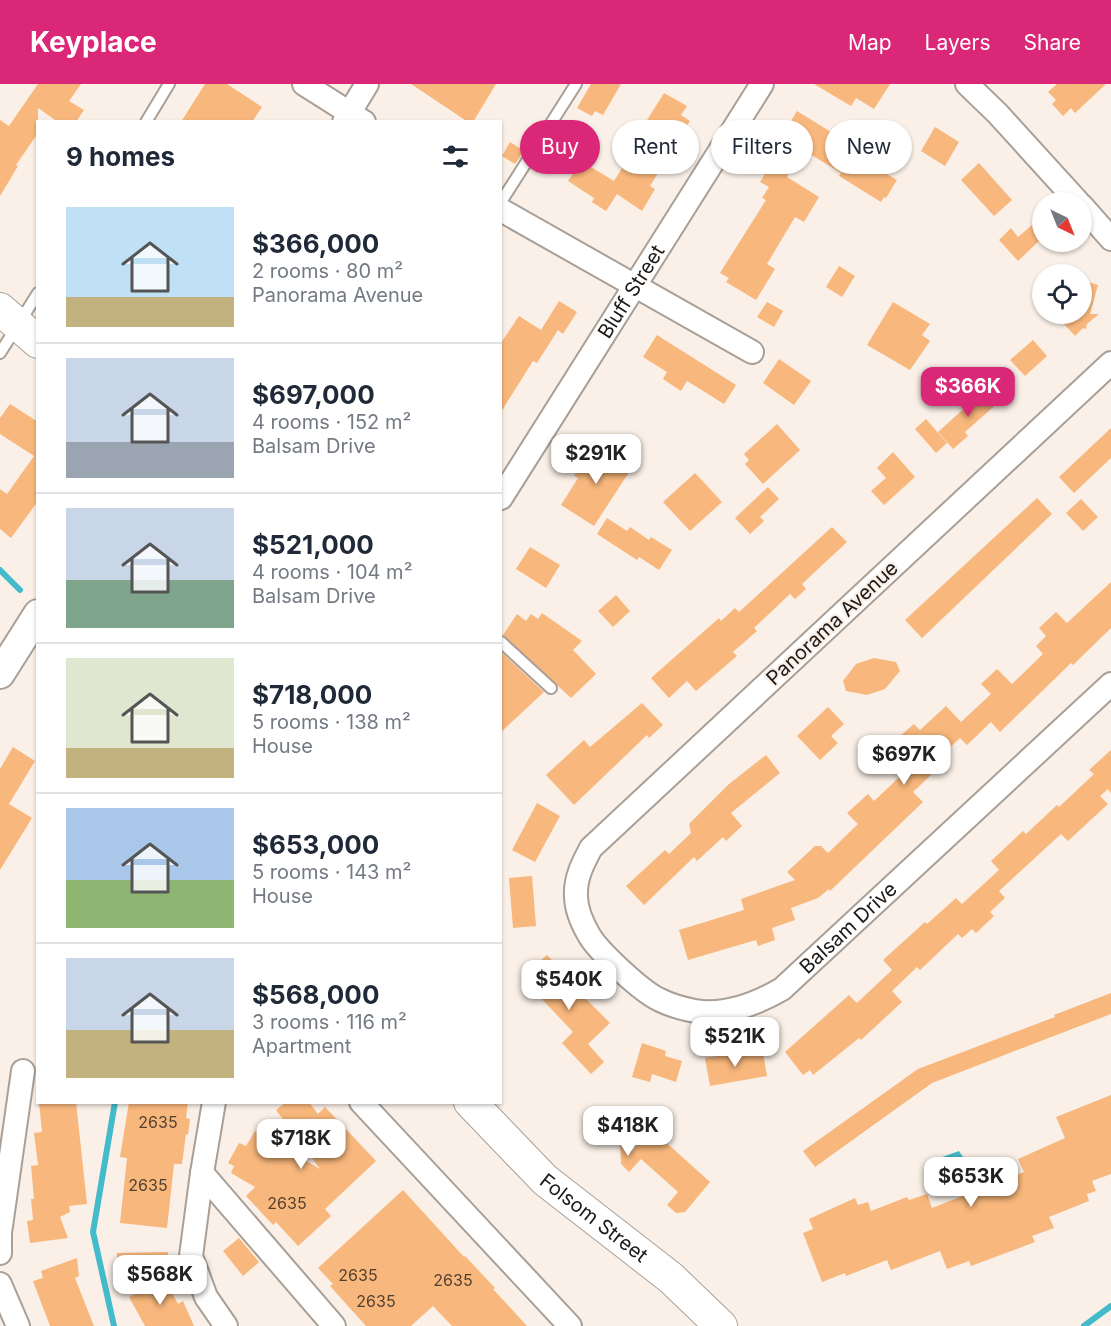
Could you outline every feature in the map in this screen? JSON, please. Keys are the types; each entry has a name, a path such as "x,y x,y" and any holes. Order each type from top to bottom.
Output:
{"main road":[{"name":"Folsom Street","path":"472,1104 545,1180 671,1278 722,1326"}],"street":[{"path":"304,84 352,118 367,84"},
{"name":"Bluff Street","path":"502,496 762,84"},
{"path":"967,84 998,114 1069,192"},
{"path":"502,211 752,352"},
{"path":"1092,217 1111,239"},
{"name":"Panorama Avenue","path":"576,896 578,874 591,848 1111,363"},
{"path":"0,674 36,617"},
{"name":"Balsam Drive","path":"576,896 578,910 590,936 636,985 659,1000 695,1011 713,1012 723,1012 758,1003 783,989 1111,684"},
{"path":"0,1253 0,1233 22,1071"},
{"path":"214,1104 191,1256 206,1297 226,1326"},
{"path":"363,1104 570,1326"},
{"path":"202,1173 334,1326"},
{"path":"0,1284 18,1326"}],"lane":[{"path":"147,120 169,84"},
{"path":"502,200 576,84"},
{"path":"0,353 36,296"},
{"path":"502,643 551,688"}],"water":[{"path":"959,1151 963,1157 970,1157 974,1162 971,1166 940,1179 931,1174 928,1162"}],"building":[{"path":"38,84 81,84 69,101 84,110 77,120 55,120 38,108 36,136 16,165 18,166 0,196 0,120 9,126"},
{"path":"205,84 227,84 262,107 253,120 182,120"},
{"path":"411,84 496,84 474,120 465,120"},
{"path":"591,84 621,84 603,115 595,111 592,116 577,108"},
{"path":"814,84 890,84 874,109 856,98 851,106"},
{"path":"1057,84 1106,84 1075,113 1071,108 1063,116 1052,104 1056,100 1048,92"},
{"path":"664,93 687,106 681,115 688,120 647,120"},
{"path":"797,111 812,120 792,120"},
{"path":"813,121 825,128 825,163 813,156"},
{"path":"935,127 959,142 945,166 921,151"},
{"path":"510,142 520,148 520,157 515,164 502,156"},
{"path":"979,163 1012,200 994,216 961,180"},
{"path":"600,173 614,181 618,174 657,174 650,186 655,189 642,211 617,194 606,211 592,202 594,198 568,181 573,174"},
{"path":"765,174 788,174 787,177 819,197 804,222 795,217 767,264 775,269 756,300 726,282 729,278 720,273 766,200 762,198 769,187 760,182"},
{"path":"840,174 887,174 897,180 881,202 839,176"},
{"path":"1032,225 1032,248 1018,261 999,240 1011,228 1018,237"},
{"path":"839,266 855,276 842,297 826,287"},
{"path":"1092,283 1098,285 1092,307"},
{"path":"559,301 577,312 563,334 558,330 537,363 533,361 502,410 502,342 519,316 541,330"},
{"path":"767,302 783,311 774,327 757,317"},
{"path":"893,302 930,324 922,335 930,341 910,370 867,345"},
{"path":"1064,324 1087,324 1086,329 1083,328 1075,336"},
{"path":"657,335 736,385 724,404 687,381 681,391 663,379 667,372 643,357"},
{"path":"1033,340 1047,356 1025,376 1010,360"},
{"path":"779,359 811,381 794,405 763,383"},
{"path":"988,387 1000,401 965,432 968,436 953,449 938,432"},
{"path":"10,404 36,421 36,504 11,538 0,529 0,489 7,494 34,456 0,434 0,418"},
{"path":"926,419 947,443 936,453 915,429"},
{"path":"777,424 800,450 763,484 745,464 749,460 744,454"},
{"path":"1111,428 1111,458 1074,493 1059,477"},
{"path":"600,445 633,466 594,526 561,505 578,478 574,476 590,452 593,455"},
{"path":"893,452 915,477 884,505 871,491 886,478 877,468"},
{"path":"695,473 722,502 690,531 663,502"},
{"path":"768,487 779,499 760,517 764,521 750,534 735,518"},
{"path":"1037,498 1052,514 922,638 905,620"},
{"path":"1081,499 1098,517 1083,531 1066,513"},
{"path":"607,518 627,531 630,527 649,540 651,537 672,550 659,570 639,557 637,560 597,534"},
{"path":"832,527 847,542 802,584 806,589 795,599 790,594 754,628 757,631 733,652 737,656 696,691 687,681 669,698 651,678 719,618 721,621 735,608 739,612"},
{"path":"530,547 560,565 546,588 516,569"},
{"path":"1111,582 1111,628 1073,665 1071,663 1000,732 991,722 967,745 960,738 926,770 931,775 913,792 923,802 830,891 829,889 818,898 791,908 795,920 772,928 775,940 758,946 756,940 688,960 679,930 744,910 741,899 795,880 787,872 815,846 821,846 828,853 858,824 847,813 868,794 874,801 907,770 904,766 912,759 901,747 907,742 901,735 914,724 920,730 946,706 961,722 991,694 981,684 997,669 1012,684 1043,654 1036,646 1046,636 1039,628 1056,612 1067,623"},
{"path":"616,595 630,611 613,627 598,611"},
{"path":"542,613 582,641 573,650 596,674 571,698 503,635 517,614 526,621 531,614 538,619"},
{"path":"502,653 544,692 502,731"},
{"path":"874,658 896,662 900,671 885,689 867,695 846,691 843,681 856,664"},
{"path":"642,703 663,725 649,738 647,735 574,805 546,775 584,740 590,747"},
{"path":"828,707 844,724 831,736 838,743 820,760 797,736"},
{"path":"13,747 35,761 9,804 32,818 0,870 0,769"},
{"path":"1111,750 1111,793 1108,789 1100,796 1108,804 1068,841 1061,834 999,891 1005,898 990,912 994,916 976,933 972,929 962,938 958,934 920,970 917,967 892,991 902,1002 861,1040 859,1038 813,1075 810,1070 803,1075 785,1052 849,995 857,1003 892,970 883,960 925,922 927,924 956,898 962,904 999,870 991,861 1023,831 1026,834 1057,805 1059,807 1094,774 1089,770"},
{"path":"766,755 780,773 731,813 742,826 726,841 723,837 697,861 694,857 644,905 626,886 665,850 669,854 691,833 689,824 729,784"},
{"path":"537,803 560,816 535,862 512,850"},
{"path":"532,876 536,926 513,928 509,878"},
{"path":"547,955 566,975 564,977 610,1023 588,1044 604,1062 591,1074 562,1043 573,1032 522,978"},
{"path":"1111,993 1111,1014 932,1083 815,1167 803,1151 918,1069 1055,1017 1054,1015"},
{"path":"642,1043 666,1051 665,1056 682,1061 676,1082 652,1074 650,1082 632,1077"},
{"path":"735,1053 736,1057 763,1053 767,1076 710,1086 705,1058"},
{"path":"1111,1095 1111,1174 1092,1181 1096,1191 1087,1194 1089,1201 1049,1217 1054,1228 1032,1236 1035,1242 971,1266 969,1261 947,1269 940,1251 891,1270 887,1260 846,1276 845,1273 822,1282 803,1233 813,1229 809,1219 855,1198 858,1205 868,1202 871,1211 907,1197 909,1200 927,1194 932,1208 1024,1172 1018,1159 1065,1138 1056,1117"},
{"path":"39,1104 76,1104 87,1204 69,1206 70,1212 60,1217 68,1238 30,1243 27,1221 33,1220 31,1199 34,1199 31,1166 38,1165 34,1133 42,1132"},
{"path":"129,1104 188,1104 186,1118 190,1119 188,1135 186,1134 182,1164 174,1164 167,1228 120,1223 127,1158 120,1157"},
{"path":"284,1104 310,1104 318,1114 325,1107 376,1161 325,1209 331,1216 298,1246 276,1222 273,1225 246,1196 255,1187 231,1173 234,1166 228,1163 239,1143 246,1146 255,1131 320,1169 276,1110"},
{"path":"651,1129 710,1182 685,1212 676,1213 667,1205 678,1192 632,1151"},
{"path":"620,1140 641,1159 629,1172 621,1164"},
{"path":"403,1190 495,1288 493,1289 527,1326 452,1326 433,1306 411,1326 366,1326 330,1286 333,1284 318,1268"},
{"path":"239,1238 259,1262 243,1276 223,1251"},
{"path":"168,1252 168,1268 117,1269 117,1253"},
{"path":"77,1258 79,1276 75,1278 94,1326 50,1326 33,1281 43,1278 41,1271"},
{"path":"168,1275 169,1287 178,1304 183,1301 194,1326 145,1326 129,1297"}],"waterway":[{"path":"0,570 20,590"},
{"path":"114,1326 93,1232 115,1104"},
{"path":"1084,1326 1111,1306"}]}
